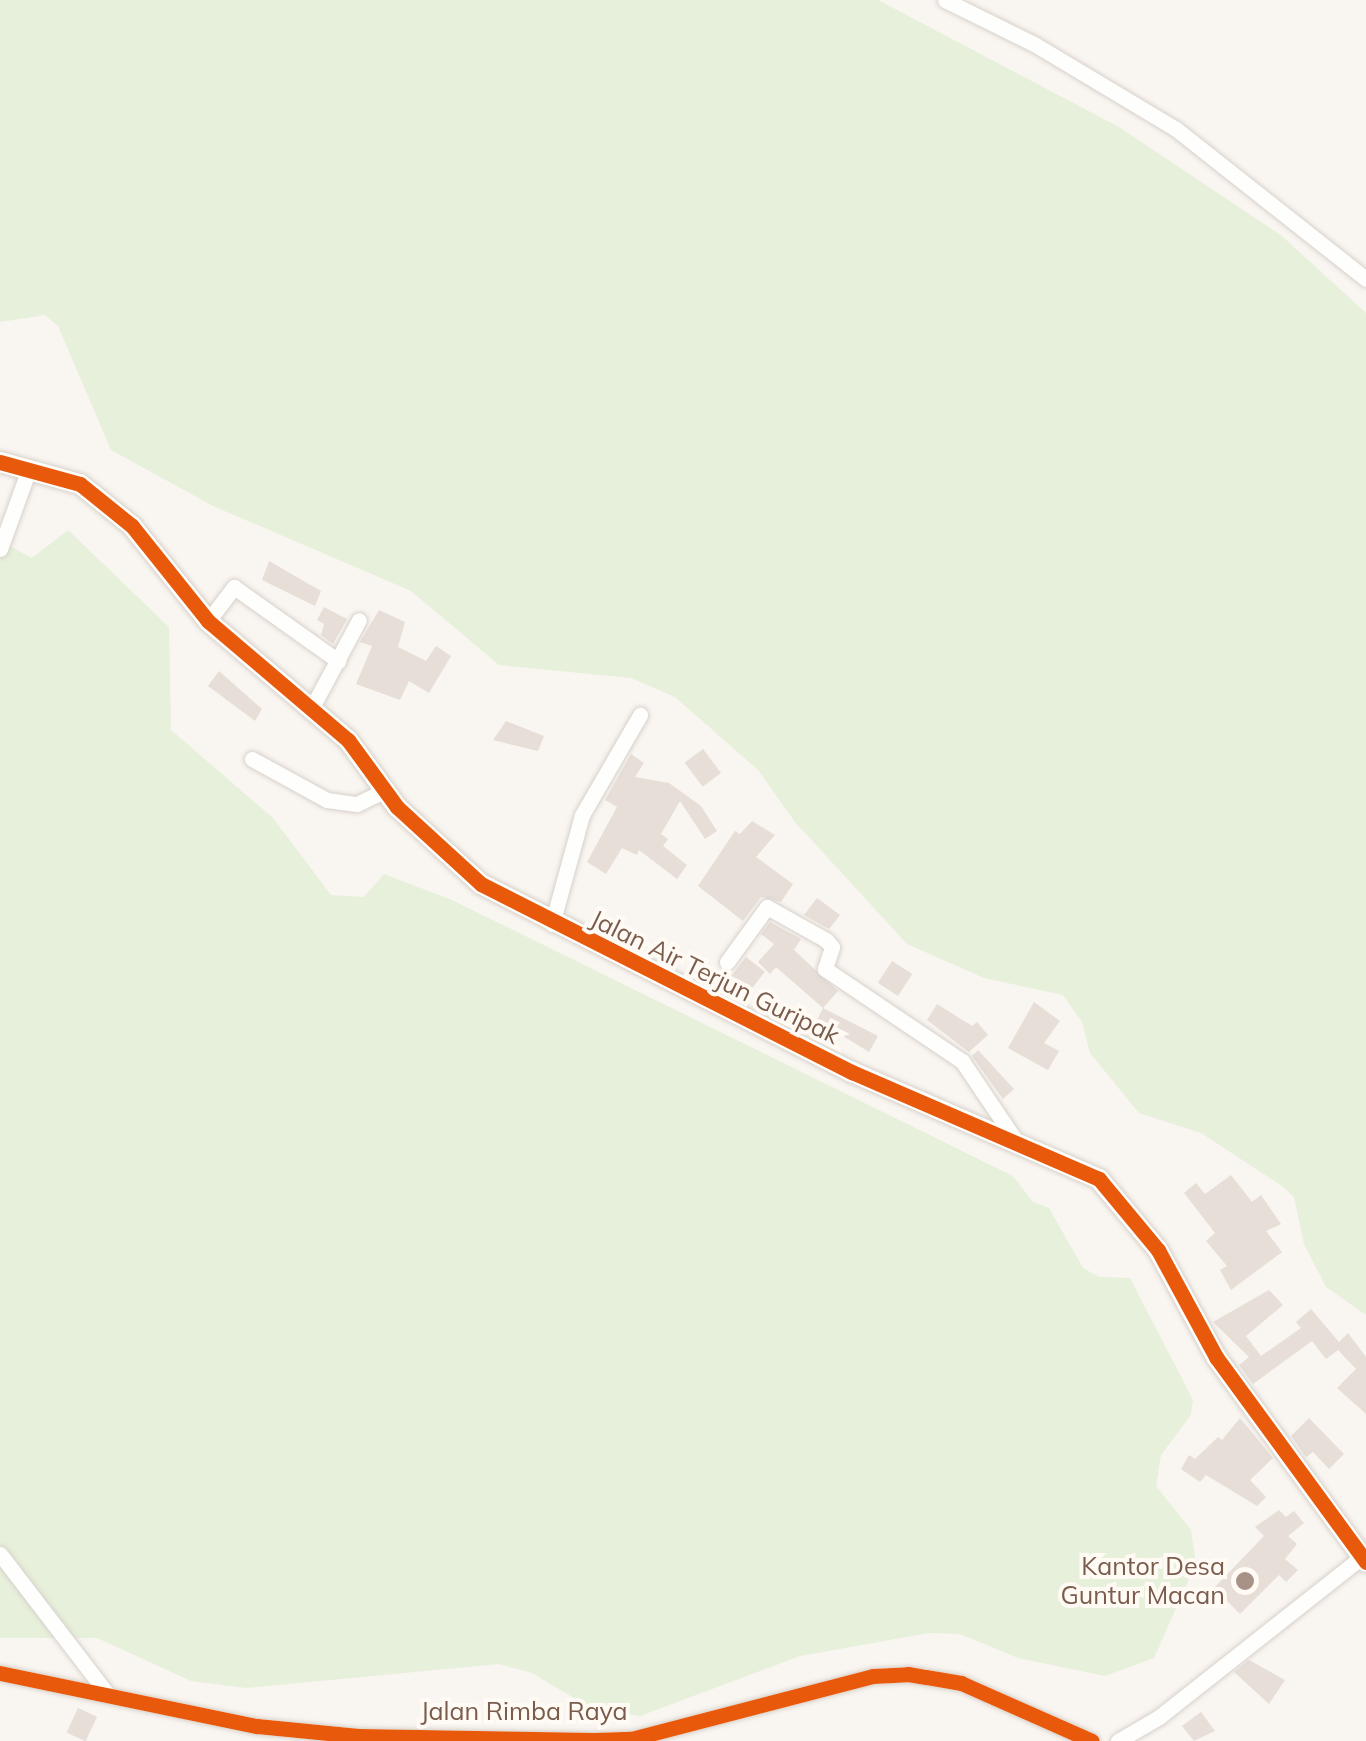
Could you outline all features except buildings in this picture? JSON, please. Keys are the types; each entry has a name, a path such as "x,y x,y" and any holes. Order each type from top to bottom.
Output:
{"street":[{"path":"945,0 1034,44 1176,129 1366,279"},
{"name":"Jalan Air Terjun Guripak","path":"0,462 88,488 163,557 208,621 363,756 384,791 453,864 552,924 1020,1147 1090,1172 1125,1206 1158,1250 1216,1357 1362,1560"},
{"path":"0,549 29,469"},
{"path":"208,621 234,587 338,661"},
{"path":"310,711 358,620"},
{"path":"552,924 582,815 640,715"},
{"path":"252,760 327,800 356,804 384,791"},
{"path":"727,962 767,907 826,940 832,947 822,962 825,969 962,1060 1020,1147"},
{"path":"0,1554 105,1691"},
{"path":"1118,1741 1150,1724 1362,1560"},
{"name":"Jalan Rimba Raya","path":"0,1673 105,1691 259,1733 524,1740 631,1740 873,1676 908,1674 960,1683 1092,1741"}],"green space":[{"path":"0,0 878,0 1119,127 1282,236 1366,313 1366,1315 1326,1287 1304,1244 1294,1197 1282,1186 1201,1133 1139,1113 1090,1053 1082,1022 1063,995 984,978 907,944 795,822 758,770 675,697 631,678 499,665 411,591 213,506 111,450 58,326 45,315 0,322"},
{"path":"68,530 169,627 171,730 273,818 331,895 364,897 384,874 452,900 1013,1176 1033,1202 1049,1208 1083,1268 1099,1277 1130,1278 1193,1400 1191,1415 1161,1455 1156,1486 1191,1530 1196,1563 1154,1658 1105,1676 1018,1658 960,1634 929,1633 800,1656 640,1716 594,1710 532,1673 499,1664 246,1688 191,1681 97,1638 0,1638 0,541 32,558"}],"cycle path":[{"path":"0,462 80,484 132,526 208,621 348,740 397,807 481,884 852,1072 1099,1179 1158,1250 1216,1357 1366,1562"},
{"path":"0,1673 257,1726 359,1736 594,1740 631,1739 873,1676 908,1674 961,1683 1092,1741"}],"place":[{"name":"Kantor Desa Guntur Macan","path":"1245,1581"}]}
